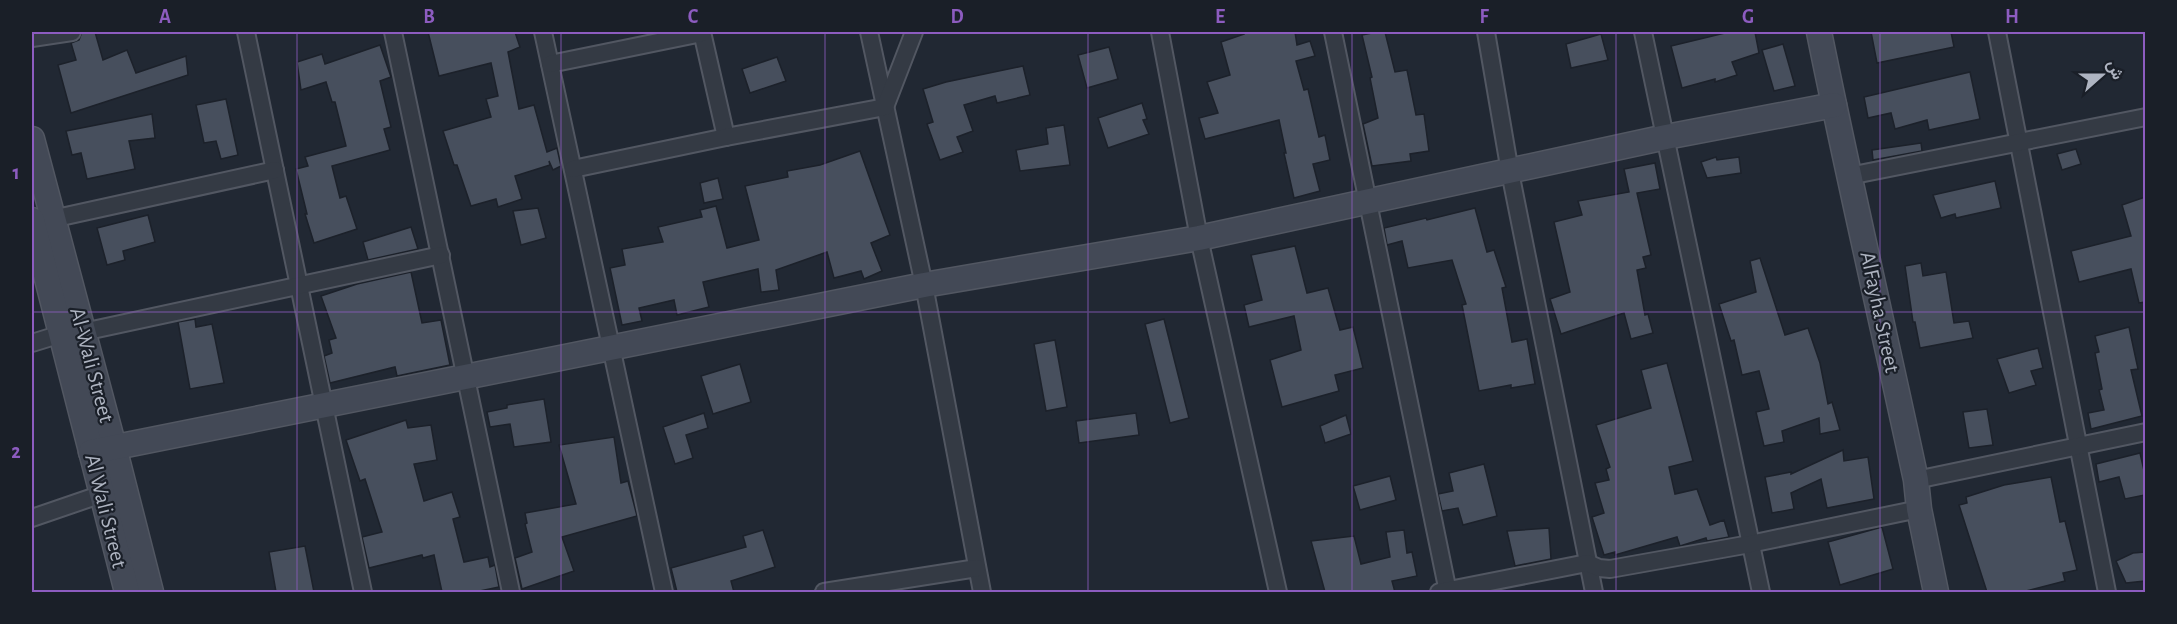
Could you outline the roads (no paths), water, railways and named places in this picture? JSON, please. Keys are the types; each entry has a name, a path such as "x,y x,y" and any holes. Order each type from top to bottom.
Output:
{"street":[{"path":"32,38 72,32"},
{"path":"246,32 363,592"},
{"path":"393,32 511,592"},
{"path":"543,32 664,592"},
{"path":"550,64 702,32 726,137"},
{"path":"869,32 924,285 982,592"},
{"path":"885,107 914,32"},
{"path":"1160,32 1199,238 1278,592"},
{"path":"1333,32 1369,202 1445,592 1587,563 1599,568 1610,569 1919,508"},
{"path":"1487,32 1510,172 1594,592"},
{"path":"1643,32 1761,592"},
{"name":"AlFayha Street","path":"1819,32 1916,480 1919,508 1936,592"},
{"path":"1997,32 2107,592"},
{"path":"103,449 924,285 1199,238 1665,137 1834,105"},
{"path":"573,170 726,137 885,107"},
{"path":"1849,176 2145,117"},
{"name":"Al-Wali Street","path":"32,139 42,220 103,449 151,592"},
{"path":"42,220 275,170"},
{"path":"32,343 441,255"},
{"path":"1916,480 2145,432"},
{"name":"Al Wali Street","path":"103,449 102,494 128,592"},
{"path":"32,518 102,494"},
{"path":"824,592 977,568"}]}
